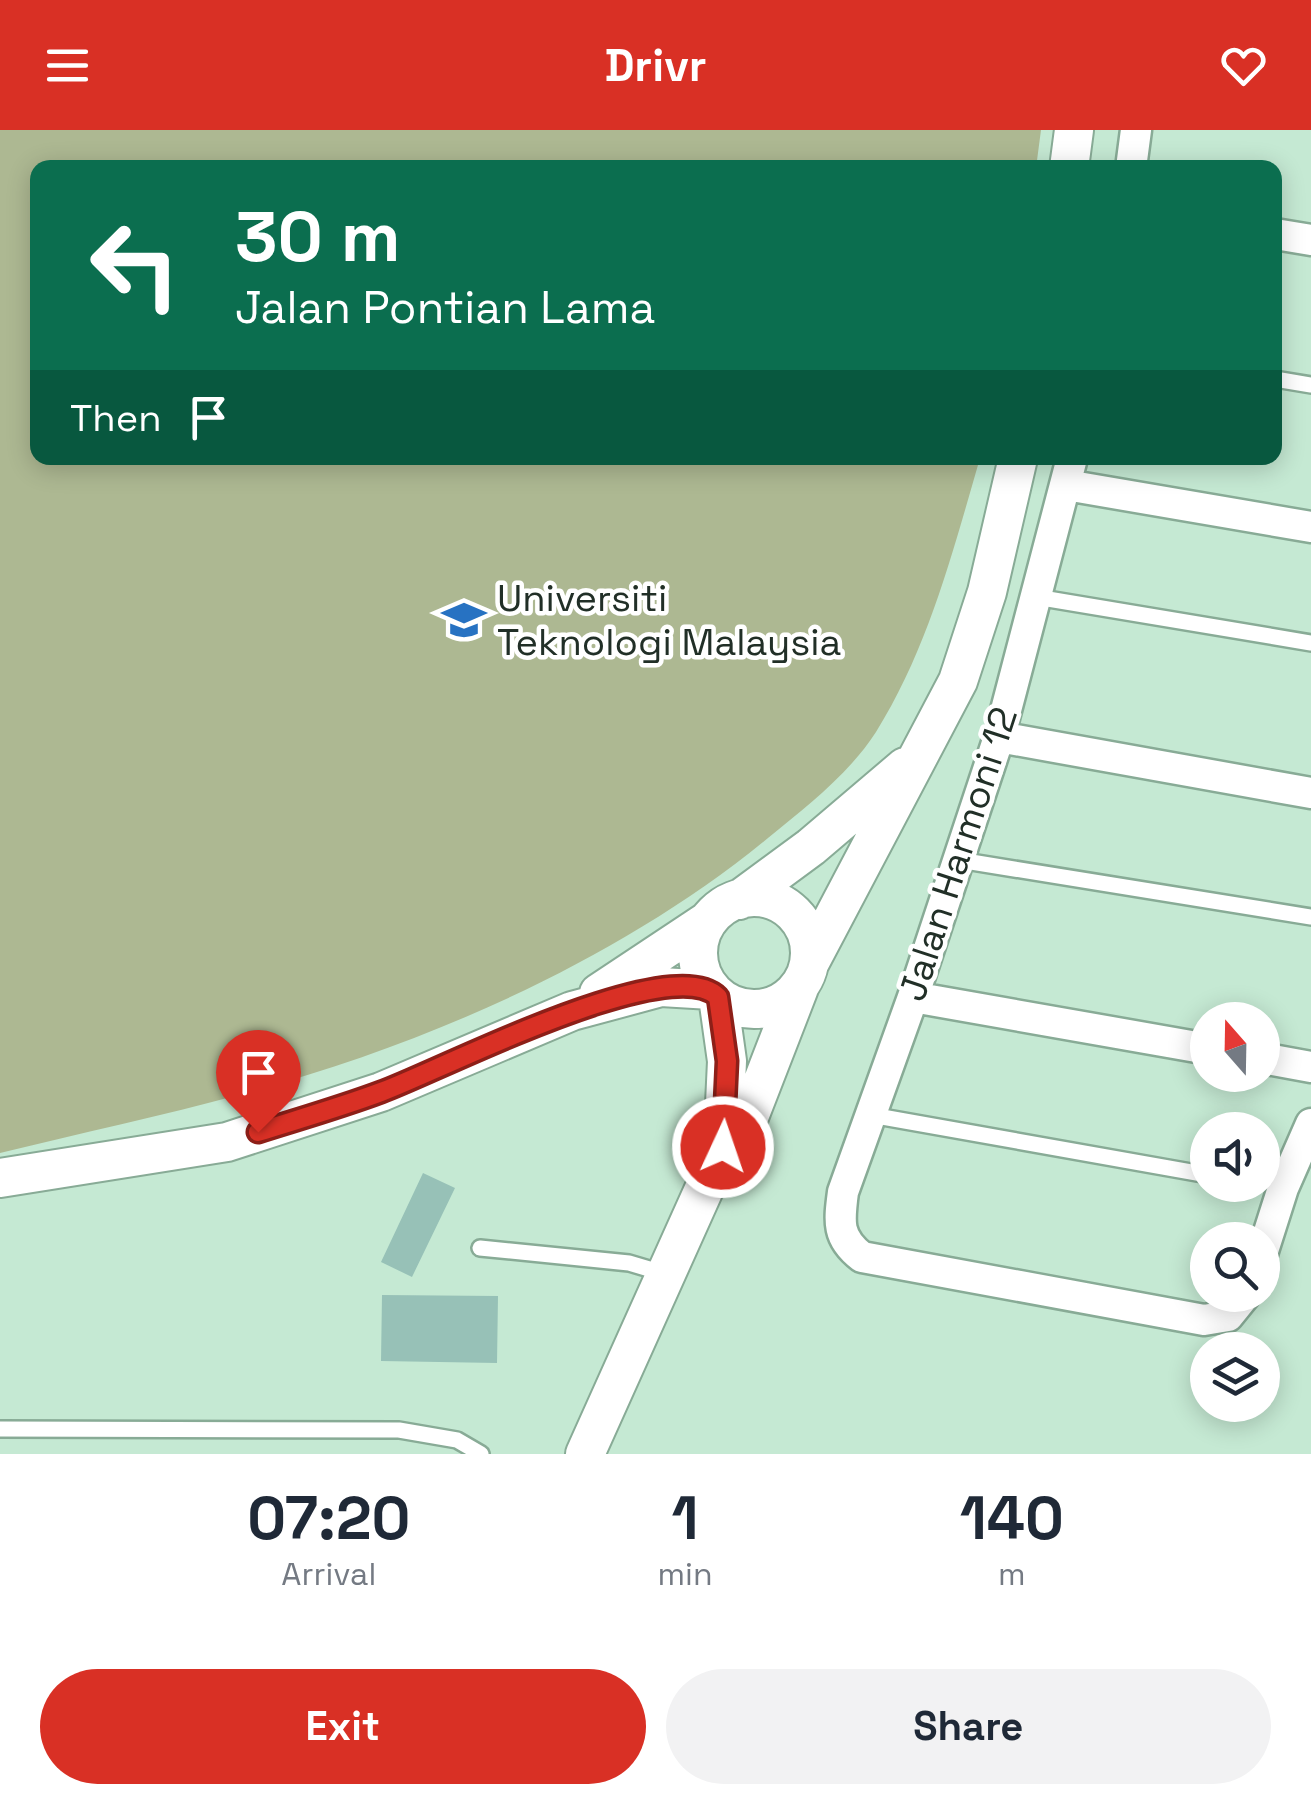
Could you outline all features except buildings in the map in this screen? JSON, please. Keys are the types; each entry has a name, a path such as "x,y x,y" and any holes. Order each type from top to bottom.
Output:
{"street":[{"path":"1070,160 1074,130"},
{"path":"1131,160 1136,130"},
{"path":"1282,235 1311,240"},
{"path":"586,1454 723,1147 750,1117 804,974 807,934 792,911 767,899 724,910 699,943 704,979 714,993 734,1006 769,1008 786,1000 804,974 958,681 987,592 1016,465"},
{"path":"1069,471 1311,527"},
{"name":"Jalan Harmoni 12","path":"1069,471 999,736 913,997 843,1192 839,1220 848,1246 862,1258 1204,1320 1222,1312"},
{"path":"999,736 1311,793"},
{"path":"572,1011 811,847 924,750"},
{"path":"0,1178 227,1142 381,1092 572,1011 661,987 714,993"},
{"path":"714,993 727,1061 723,1147"},
{"path":"913,997 1190,1046"},
{"path":"1280,1061 1311,1067"},
{"path":"1280,1175 1311,1124"}],"lane":[{"path":"1282,380 1311,386"},
{"path":"1036,597 1311,643"},
{"path":"958,860 1311,917"},
{"path":"871,1115 1190,1172"},
{"path":"480,1248 630,1264 666,1274"},
{"path":"0,1429 399,1430 457,1440 481,1454"}],"green space":[{"name":"Universiti Teknologi Malaysia","path":"0,130 1041,130 1037,160 30,160 30,465 978,465 925,633 876,732 826,789 711,882 650,922 519,993 381,1050 242,1094 0,1153"}],"place":[{"name":"Universiti Teknologi Malaysia","path":"464,620"}],"route":[{"path":"258,1132 381,1092 572,1011 661,987 711,990 718,997 727,1061 723,1147"}]}
